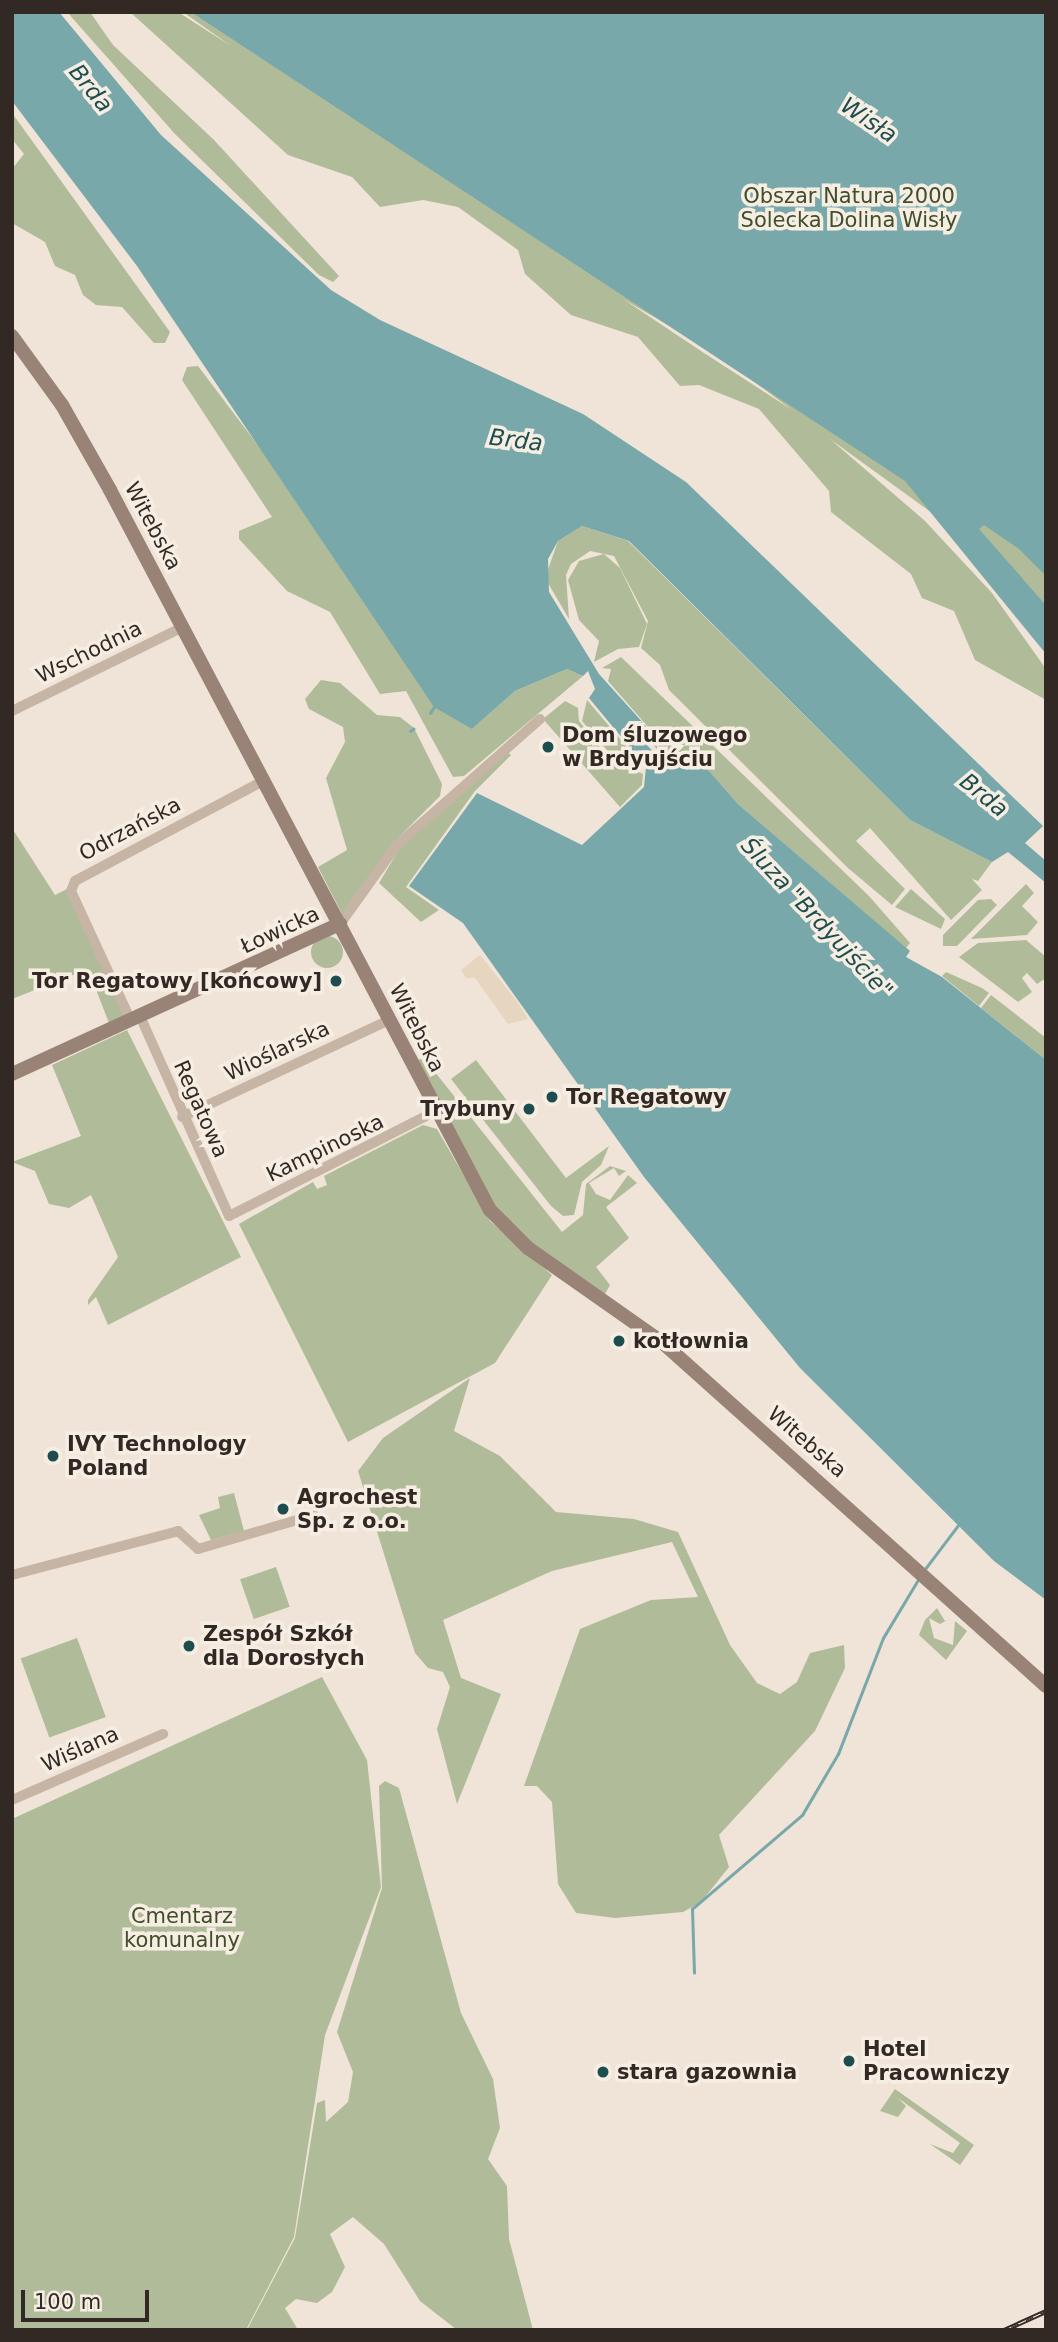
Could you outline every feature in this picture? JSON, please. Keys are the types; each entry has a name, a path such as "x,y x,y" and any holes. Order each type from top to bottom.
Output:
{"street":[{"name":"Witebska","path":"12,335 62,405 183,627 479,1194 514,1236 663,1343 910,1560 1046,1686"},
{"name":"Wschodnia","path":"12,711 183,627"},
{"name":"Łowicka","path":"12,1074 340,924 396,846 540,719"},
{"name":"Odrzańska","path":"135,1018 71,891 75,881 265,780"},
{"name":"Regatowa","path":"135,1018 229,1216"},
{"name":"Wioślarska","path":"182,1117 389,1020"},
{"name":"Kampinoska","path":"229,1216 436,1111"},
{"path":"12,1575 178,1531 198,1549 314,1515"},
{"name":"Wiślana","path":"12,1800 163,1734"}],"green space":[{"path":"67,12 90,12 113,45 214,140 339,276 333,282 319,275 175,134"},
{"name":"Obszar Natura 2000 Solecka Dolina Wisły","path":"130,12 178,12 231,46 183,12 1046,12 1046,605 1023,579 830,439 925,521 992,593 1046,669 1046,700 975,660 954,611 922,598 911,574 831,512 829,491 759,409 699,385 680,386 638,337 571,315 525,274 518,250 458,207 423,200 380,207 352,177 288,155","holes":["623,299 716,353 792,410"]},
{"path":"12,113 170,332 165,343 154,343 122,307 96,305 83,295 75,275 55,266 45,242 12,223 12,169 24,154 12,139"},
{"path":"198,366 472,729 515,691 567,669 583,676 464,776 453,777 406,691 380,694 330,612 287,591 239,539 239,531 272,517 182,380 187,367"},
{"path":"582,526 628,541 910,820 992,862 978,881 972,879 982,890 951,920 870,828 856,841 905,889 892,905 848,868 669,690 660,665 641,648 648,621 614,556 590,551 571,564 566,575 569,619 545,578 558,541"},
{"path":"604,554 620,568 647,624 639,647 618,649 594,662 599,641 579,620 568,580 579,561"},
{"path":"621,657 869,896 910,943 906,948 738,804 703,764 660,753 651,742 655,735 608,681 611,669 602,668"},
{"path":"321,680 340,683 377,715 400,717 414,728 442,784 440,796 391,845 342,914 318,867 347,850 326,778 345,742 343,727 309,709 305,699"},
{"path":"587,700 632,753 632,764 614,758 582,721"},
{"path":"565,701 578,708 579,721 608,757 643,774 642,785 620,807 543,719"},
{"path":"507,752 511,755 475,791 406,887 439,910 421,922 379,883 401,846"},
{"path":"12,828 55,895 67,889 124,1016 109,1023 88,969 12,999"},
{"path":"1026,884 1034,893 1022,906 1038,922 1027,935 971,939"},
{"path":"911,889 945,919 941,929 895,907"},
{"path":"991,899 997,905 957,946 943,946 943,935 978,900"},
{"path":"327,936 338,941 343,952 338,963 327,968 316,963 311,952 316,941"},
{"path":"1026,940 1046,957 1046,978 1037,984 1027,973 1022,978 1032,992 1018,1002 959,957 978,943"},
{"path":"946,972 989,993 979,1006 942,976"},
{"path":"991,995 1046,1038 1046,1060 981,1008"},
{"path":"127,1030 241,1257 108,1325 96,1297 88,1305 88,1300 118,1257 91,1195 69,1208 49,1204 35,1171 12,1162 81,1136 52,1065"},
{"path":"423,1057 562,1232 583,1215 586,1184 610,1166 626,1171 619,1176 614,1168 589,1183 596,1194 610,1200 628,1175 637,1183 606,1207 629,1238 596,1267 610,1285 605,1294 544,1255 498,1212 416,1062"},
{"path":"476,1060 566,1178 609,1146 601,1165 582,1182 574,1215 563,1216 551,1206 451,1079"},
{"path":"423,1125 437,1129 490,1221 552,1275 495,1363 348,1442 239,1224 313,1182 317,1189 327,1185 324,1176"},
{"path":"470,1378 454,1431 500,1456 556,1512 634,1519 678,1532 730,1645 757,1683 780,1694 797,1682 810,1653 844,1645 845,1668 815,1731 719,1835 729,1867 701,1902 683,1912 615,1918 576,1913 558,1884 552,1802 537,1786 524,1786 580,1629 651,1600 698,1597 672,1542 552,1571 443,1620 461,1678 501,1694 457,1804 437,1729 450,1687 443,1672 428,1668 415,1653 358,1471 383,1438"},
{"path":"234,1493 244,1531 211,1540 199,1515 220,1508 218,1497"},
{"path":"276,1567 290,1607 254,1619 240,1579"},
{"path":"937,1608 945,1621 951,1618 940,1624 929,1618 934,1638 953,1645 955,1621 967,1631 946,1660 919,1635 925,1620"},
{"path":"77,1638 106,1717 49,1737 21,1659"},
{"name":"Cmentarz komunalny","path":"322,1677 367,1760 381,1887 325,2035 294,2237 246,2330 12,2330 12,1819"},
{"path":"385,1781 399,1788 461,2013 493,2079 500,2128 488,2159 507,2186 509,2239 533,2330 457,2330 420,2301 384,2244 353,2217 330,2234 345,2267 332,2292 317,2303 296,2299 285,2308 298,2330 247,2330 295,2238 317,2103 325,2100 326,2122 348,2102 353,2072 337,2032 382,1888 379,1786"},
{"path":"895,2089 974,2145 960,2165 930,2144 953,2153 960,2143 898,2098 906,2106 898,2117 880,2111"}],"shaded area":[{"path":"480,955 528,1019 508,1024 475,978 466,978 461,970"}],"water":[{"path":"12,12 59,12 161,135 331,290 380,320 583,414 686,482 1043,826 1025,843 1046,861 1046,883 1008,852 992,862 910,820 629,541 582,526 558,541 548,559 549,592 599,674 654,735 647,745 658,757 703,764 738,804 910,951 906,957 942,977 1046,1060 1046,1600 994,1561 800,1368 644,1177 463,923 409,886 477,793 582,845 644,787 646,767 589,698 595,689 588,671 583,676 567,669 515,691 472,729 434,707 137,266 12,101"},
{"name":"Obszar Natura 2000 Solecka Dolina Wisły","path":"191,12 1046,12 1046,576 1019,549 984,525 979,529 1046,605 1046,654 905,481"}],"waterway":[{"path":"430,713 434,707"},
{"path":"925,1569 959,1524"},
{"path":"694,1973 692,1909 802,1815 838,1754 883,1638 919,1578"}],"railway":[{"path":"1004,2330 1046,2311"}],"place":[{"name":"Dom śluzowego w Brdyujściu","path":"548,747"},
{"name":"Tor Regatowy [końcowy]","path":"336,981"},
{"name":"Tor Regatowy","path":"552,1097"},
{"name":"Trybuny","path":"529,1109"},
{"name":"kotłownia","path":"619,1341"},
{"name":"IVY Technology Poland","path":"53,1456"},
{"name":"Agrochest Sp. z o.o.","path":"283,1509"},
{"name":"Zespół Szkół dla Dorosłych","path":"189,1646"},
{"name":"Hotel Pracowniczy","path":"849,2061"},
{"name":"stara gazownia","path":"603,2072"}],"water label":[{"name":"Brda","path":"91,88"},
{"name":"Wisła","path":"869,120"},
{"name":"Brda","path":"516,440"},
{"name":"Brda","path":"984,795"},
{"name":"Śluza \"Brdyujście\"","path":"817,918"}]}
